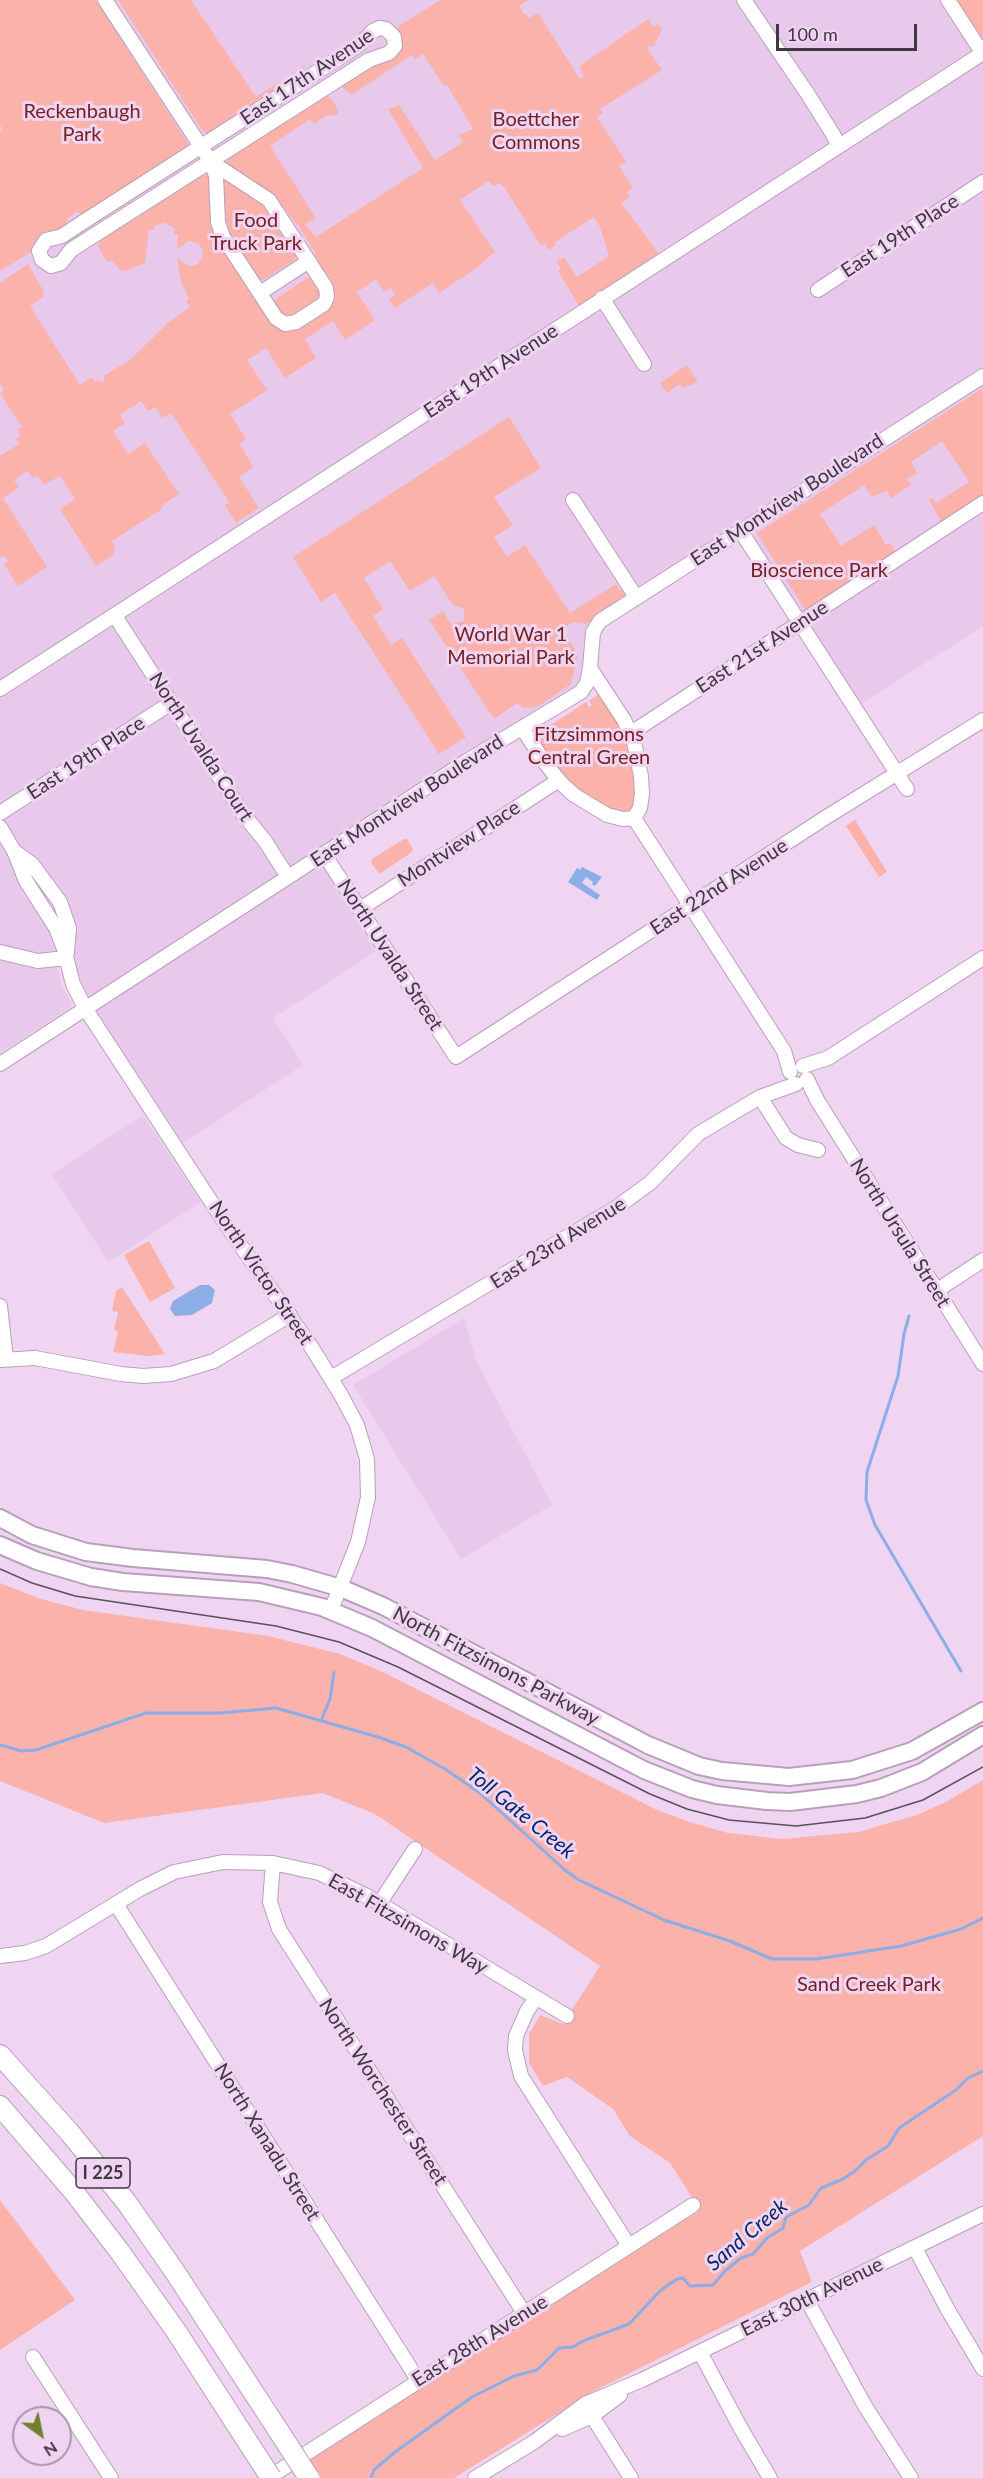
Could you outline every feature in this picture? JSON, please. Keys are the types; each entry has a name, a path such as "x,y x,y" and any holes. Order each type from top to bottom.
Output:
{"highway":[{"name":"I 225","path":"0,2055 70,2133 138,2219 309,2478"},
{"name":"I 225","path":"0,2106 63,2179 115,2245 176,2331 270,2478"}],"main road":[{"name":"North Fitzsimons Parkway","path":"0,1518 32,1535 86,1552 249,1567 291,1574 341,1588 383,1606 648,1745 679,1759 722,1771 789,1777 852,1770 912,1751 983,1711"},
{"name":"North Fitzsimons Parkway","path":"0,1545 37,1561 92,1577 123,1582 259,1592 303,1601 331,1610 372,1628 644,1770 692,1789 717,1795 790,1802 857,1794 881,1788 922,1772 983,1735"}],"street":[{"path":"105,0 211,162 217,185 220,230 276,318 285,324 296,322 320,308 326,300 327,291 269,200 211,162"},
{"path":"744,0 807,93 838,146"},
{"path":"948,0 983,53"},
{"name":"East 17th Avenue","path":"383,28 392,34 394,46 388,54 369,60 71,250 61,263 51,266 42,260 40,248 46,240 62,236 201,147 359,45 373,31 383,28"},
{"name":"East 19th Avenue","path":"0,689 983,53"},
{"name":"East 19th Place","path":"818,290 983,182"},
{"path":"260,293 309,261"},
{"path":"602,298 644,364"},
{"name":"East Montview Boulevard","path":"0,1064 460,766 581,692 587,682 590,668 592,637 596,626 607,616 983,376"},
{"path":"573,500 636,597"},
{"name":"East 21st Avenue","path":"631,733 983,503"},
{"path":"740,530 907,789"},
{"name":"North Uvalda Court","path":"115,616 243,814 265,841 288,877"},
{"path":"522,728 567,789 596,810 623,819 634,818 640,808 642,794 639,765 631,733 590,668"},
{"name":"East 19th Place","path":"0,813 171,703"},
{"name":"East 22nd Avenue","path":"456,1057 983,720"},
{"name":"Montview Place","path":"360,909 559,780"},
{"name":"North Ursula Street","path":"634,818 817,1100 983,1364"},
{"name":"North Victor Street","path":"0,827 14,851 26,881 56,928 73,984 86,1008 225,1223 331,1378 357,1425 369,1474 368,1497 363,1522 341,1588 331,1610"},
{"name":"North Uvalda Street","path":"324,854 456,1057"},
{"path":"0,952 38,961 66,958"},
{"name":"East 23rd Avenue","path":"331,1378 617,1207 659,1175 699,1134 828,1058 983,957"},
{"path":"766,1094 786,1138 798,1145 818,1150"},
{"path":"936,1291 983,1260"},
{"path":"0,1306 3,1359 54,1360 129,1375 171,1374 214,1361 290,1315"},
{"path":"379,1904 415,1849"},
{"name":"East Fitzsimons Way","path":"4,1956 36,1950 52,1943 161,1878 191,1867 223,1862 273,1863 319,1873 379,1904 567,2016"},
{"name":"North Worchester Street","path":"273,1863 270,1902 279,1929 524,2313"},
{"name":"North Xanadu Street","path":"116,1904 418,2380"},
{"path":"536,1998 527,2011 516,2036 515,2050 521,2076 629,2246"},
{"name":"East 28th Avenue","path":"270,2478 418,2380 693,2205"},
{"name":"East 30th Avenue","path":"483,2477 534,2442 642,2380 983,2214"},
{"path":"915,2248 983,2369"},
{"path":"807,2300 865,2406 911,2478"},
{"path":"700,2352 770,2478"},
{"path":"33,2357 111,2478"},
{"path":"590,2410 632,2478"}],"shaded area":[{"path":"0,0 983,0 983,626 855,708 740,531 600,621 587,683 330,850 389,943 273,1018 303,1065 183,1143 87,997 78,975 75,956 55,960 60,981 73,1006 0,1053"},
{"path":"144,1117 201,1202 108,1262 52,1174"},
{"path":"464,1318 477,1362 552,1505 461,1559 353,1385"}],"green space":[{"name":"Reckenbaugh Park","path":"0,0 96,0 188,144 187,147 83,216 77,212 67,218 67,228 41,237 34,250 0,271 0,132 3,130 0,125"},
{"path":"118,0 191,0 256,97 303,67 306,70 310,67 312,70 212,134 206,133"},
{"name":"Boettcher Commons","path":"440,0 528,0 519,6 524,14 529,18 538,13 580,79 584,76 581,65 648,19 653,27 658,24 662,30 654,46 646,47 662,70 600,109 603,113 597,117 626,162 619,166 633,188 627,192 630,197 621,203 659,254 579,306 558,271 561,268 556,262 564,257 577,277 609,256 600,227 594,217 555,242 556,245 549,250 545,244 541,246 504,187 499,183 494,186 488,181 460,200 495,252 475,269 439,293 433,283 395,308 389,299 395,295 391,288 384,292 376,279 357,292 375,320 345,340 333,321 305,339 316,358 285,378 266,348 247,360 267,390 230,414 246,439 240,444 253,467 239,477 259,508 236,523 225,506 229,502 171,413 162,418 155,407 148,411 141,401 120,415 125,423 113,431 128,454 145,443 179,494 164,504 162,509 112,541 115,550 112,556 96,566 60,509 75,499 60,476 44,485 38,476 33,478 27,471 14,480 19,487 3,498 47,567 18,586 4,564 8,561 5,556 0,558 0,456 19,444 16,439 21,435 17,430 22,427 0,393 4,390 0,383 0,283 28,264 44,292 42,293 44,296 30,306 80,385 92,377 95,382 98,380 101,383 105,380 104,376 131,359 169,322 190,307 186,301 189,299 181,281 177,258 189,266 198,264 203,251 198,243 188,241 177,250 178,234 174,234 175,229 166,223 155,225 154,230 149,229 145,263 126,271 120,270 111,260 107,262 98,246 102,237 200,175 208,175 211,179 213,216 264,307 307,278 323,271 314,261 315,253 299,227 275,197 226,167 227,158 326,95 332,100 338,114 327,115 314,124 310,119 270,146 316,218 305,224 316,237 423,168 388,109 399,105 435,160 463,142 459,135 473,129 447,85 444,86 423,54 415,59 412,55 351,95 342,87 342,84 401,45 401,37 397,31 399,26"},
{"path":"957,0 983,0 983,38 979,34"},
{"name":"Food Truck Park","path":"224,180 262,200 298,254 294,260 263,280 258,280 229,236 224,219"},
{"path":"687,365 698,382 683,388 680,384 667,393 660,383"},
{"name":"Bioscience Park","path":"983,388 983,503 945,528 929,500 933,498 936,503 969,482 942,441 911,462 917,473 907,479 911,485 891,498 887,491 872,497 864,485 820,514 841,546 874,525 886,545 890,543 900,558 809,616 757,533"},
{"name":"World War 1 Memorial Park","path":"509,417 541,468 494,497 513,525 494,537 507,557 525,545 570,613 616,584 620,591 623,589 624,596 618,603 586,624 574,622 562,629 578,655 571,684 537,707 523,708 517,703 494,719 429,620 443,611 451,624 464,621 464,609 453,605 434,576 410,591 390,561 364,578 383,609 373,616 391,645 402,638 466,737 439,754 335,593 321,602 293,557"},
{"name":"Fitzsimmons Central Green","path":"599,694 626,732 636,783 635,804 632,812 621,813 610,809 587,796 569,780 566,781 538,742 540,738 536,737 538,733 586,702 589,707 592,705 589,701"},
{"path":"855,820 887,872 879,877 846,826"},
{"path":"407,839 413,849 412,852 381,873 378,872 371,863 372,859"},
{"path":"149,1241 175,1288 150,1302 124,1255"},
{"path":"122,1287 165,1354 148,1356 113,1352 118,1331 114,1330 118,1312 112,1311 116,1291"},
{"name":"Sand Creek Park","path":"0,1583 41,1599 83,1610 268,1636 340,1654 385,1673 655,1809 728,1833 782,1839 858,1832 917,1815 946,1802 983,1780 983,2136 800,2251 812,2282 594,2391 454,2478 321,2478 309,2460 700,2210 670,2163 630,2136 613,2109 567,2077 543,2086 529,2063 529,2034 540,2015 563,2024 600,1966 375,1814 323,1793 104,1823 0,1781"},
{"path":"0,2200 75,2300 0,2350"}],"water":[{"path":"582,867 602,877 595,886 586,877 582,883 600,895 597,900 568,882 577,868 580,870"},
{"path":"200,1285 209,1285 215,1290 212,1303 192,1315 175,1316 170,1309 173,1301"}],"waterway":[{"path":"909,1316 898,1376 867,1472 866,1500 875,1525 961,1671"},
{"path":"321,1721 330,1699 334,1672"},
{"name":"Toll Gate Creek","path":"0,1745 22,1751 36,1750 146,1713 220,1713 276,1708 406,1747 445,1769 480,1793 566,1871 579,1880 664,1920 730,1941 772,1959 817,1959 901,1946 961,1929 983,1918"},
{"name":"Sand Creek","path":"371,2478 374,2470 395,2452 472,2397 514,2376 537,2370 559,2348 573,2347 629,2324 661,2290 677,2279 683,2278 690,2286 713,2285 725,2271 741,2258 753,2254 767,2238 783,2228 786,2217 809,2205 821,2188 855,2171 866,2160 888,2146 899,2128 956,2090 968,2078 983,2071"}],"tram line":[{"path":"0,1569 32,1583 75,1596 276,1626 339,1642 398,1667 650,1794 687,1809 729,1820 796,1826 865,1818 923,1800 983,1767"}]}
